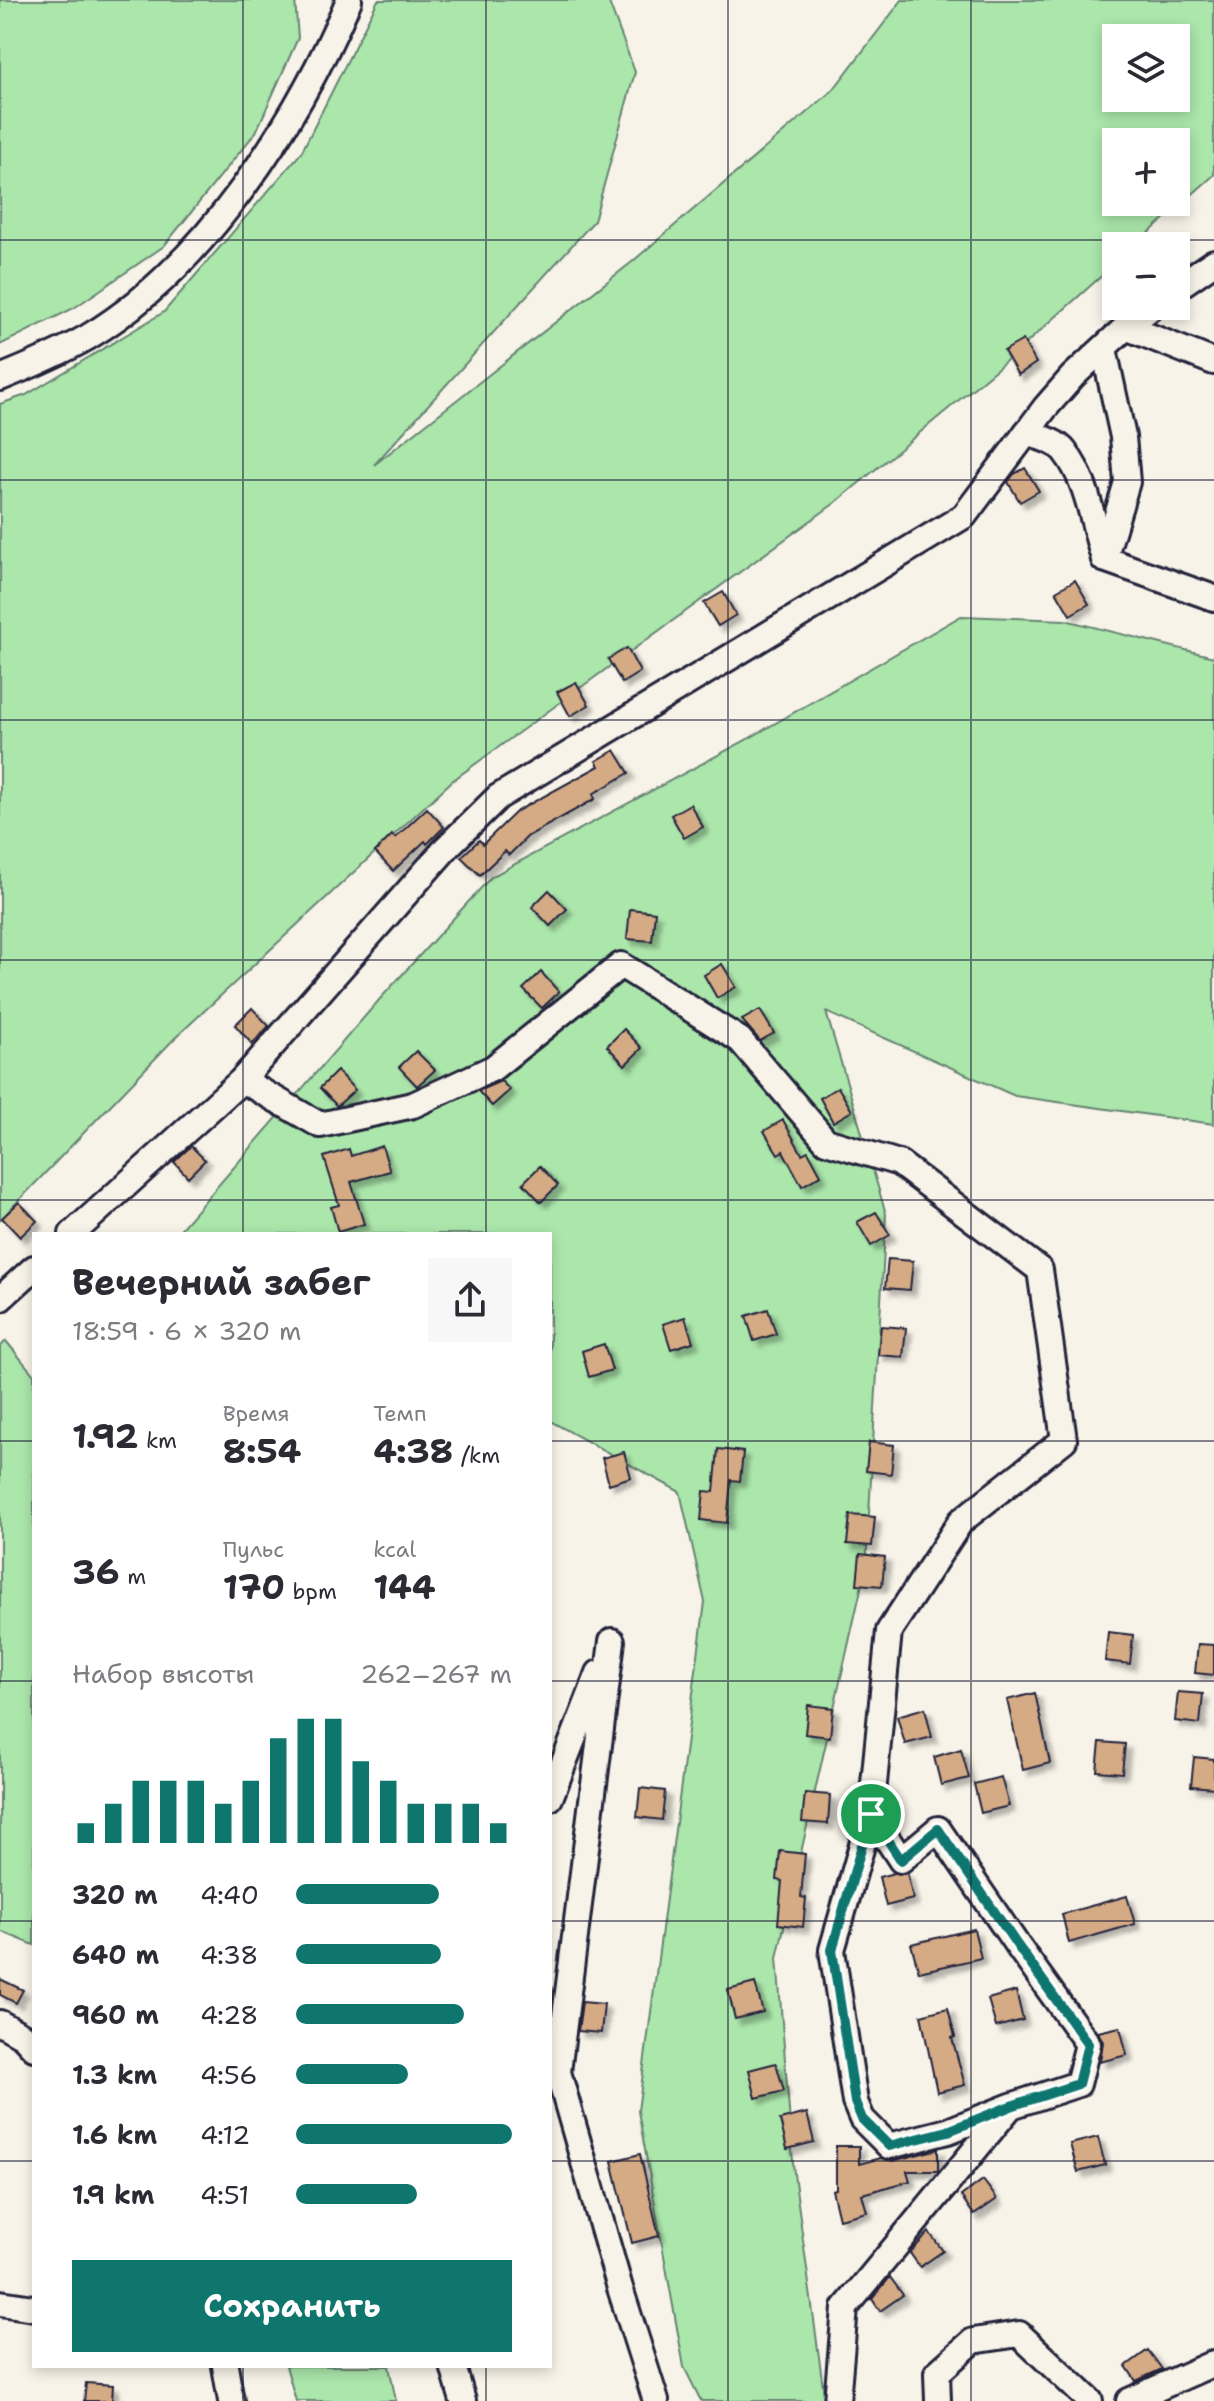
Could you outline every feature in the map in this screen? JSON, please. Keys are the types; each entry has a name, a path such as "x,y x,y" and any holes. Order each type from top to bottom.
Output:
{"lane":[{"path":"0,378 89,336 146,294 186,255 236,198 302,97 349,0"},
{"path":"1190,278 1214,262"},
{"path":"74,1232 242,1080 448,846 498,797 964,516 1073,376 1135,320"},
{"path":"1126,327 1214,362"},
{"path":"1104,349 1123,437 1127,482 1104,559"},
{"path":"1026,433 1064,450 1083,486 1104,559"},
{"path":"1104,559 1214,598"},
{"path":"242,1080 320,1125 413,1105 493,1068 621,965 740,1040 826,1141 899,1163 1040,1270 1064,1440 961,1521 889,1631 871,1814 832,1950 855,2102 862,2119 889,2146 948,2131 1078,2084 1088,2044 938,1829 901,1860 871,1814"},
{"path":"0,1299 32,1270"},
{"path":"552,1793 612,1641 558,2072 656,2401"},
{"path":"0,2023 23,2036 32,2046"},
{"path":"837,2401 845,2308 1011,2106"},
{"path":"0,2303 32,2308"},
{"path":"920,2401 937,2373 973,2341 1019,2334 1090,2401"},
{"path":"1129,2401 1214,2363"},
{"path":"225,2368 231,2401"},
{"path":"454,2368 463,2401"},
{"path":"937,2373 938,2401"}],"green space":[{"path":"0,0 295,0 298,38 256,132 164,246 74,308 0,345"},
{"path":"378,0 608,0 635,72 594,221 374,465 632,262 833,90 902,0 1214,0 1214,175 1190,196 1190,128 1102,128 1102,216 1168,216 1150,232 1102,232 1102,276 1012,356 835,503 452,781 174,1039 0,1220 0,404 26,395 164,312 301,153"},
{"path":"961,616 1065,620 1214,657 1214,1124 1015,1096 826,1012 886,1214 866,1567 777,1958 794,2174 825,2401 701,2401 684,2367 638,2111 705,1602 680,1492 552,1422 552,1232 178,1232 380,999 491,877 748,739"},
{"path":"6,1341 32,1373 32,1944 0,1931 0,1347"},
{"path":"287,2368 389,2368 396,2401 296,2401"}],"building":[{"path":"1023,340 1036,363 1018,375 1004,351"},
{"path":"1025,468 1039,491 1020,502 1008,482"},
{"path":"1075,580 1089,604 1070,615 1056,591"},
{"path":"723,592 736,615 718,626 704,603"},
{"path":"627,648 640,672 622,683 608,659"},
{"path":"576,682 589,705 570,716 557,692"},
{"path":"615,750 629,773 593,794 595,799 528,836 509,855 505,851 480,875 461,857 479,840 483,844 517,811 599,766 596,761"},
{"path":"690,804 703,827 684,838 671,815"},
{"path":"427,808 444,827 393,871 375,852"},
{"path":"549,890 567,909 550,926 532,907"},
{"path":"630,909 655,912 652,941 627,939"},
{"path":"722,964 736,987 717,998 704,975"},
{"path":"541,972 559,992 542,1008 523,989"},
{"path":"252,1008 269,1026 252,1044 235,1025"},
{"path":"760,1010 774,1033 760,1041 742,1020"},
{"path":"624,1029 642,1048 625,1065 607,1046"},
{"path":"416,1051 435,1070 417,1086 399,1067"},
{"path":"337,1071 355,1090 337,1106 320,1088"},
{"path":"501,1081 510,1090 492,1106 478,1091"},
{"path":"838,1087 852,1111 833,1122 820,1098"},
{"path":"783,1120 802,1154 808,1151 821,1175 802,1186 783,1151 778,1154 764,1131"},
{"path":"191,1146 205,1160 188,1177 174,1162"},
{"path":"382,1146 390,1171 351,1182 364,1224 338,1232 331,1207 339,1205 324,1157 349,1149 351,1156"},
{"path":"540,1166 558,1185 541,1202 523,1183"},
{"path":"19,1202 37,1221 20,1237 2,1218"},
{"path":"876,1212 890,1235 871,1246 857,1222"},
{"path":"888,1259 913,1261 910,1290 885,1288"},
{"path":"768,1309 776,1334 754,1341 746,1316"},
{"path":"685,1317 693,1342 671,1349 663,1324"},
{"path":"881,1326 906,1328 903,1357 878,1355"},
{"path":"604,1344 612,1370 589,1377 582,1351"},
{"path":"869,1442 894,1445 891,1474 866,1471"},
{"path":"718,1449 743,1452 740,1481 731,1480 727,1523 701,1520 704,1491 714,1492"},
{"path":"624,1452 631,1477 609,1484 602,1458"},
{"path":"850,1515 875,1517 872,1546 847,1544"},
{"path":"860,1554 885,1557 882,1586 857,1584"},
{"path":"1108,1632 1133,1635 1130,1664 1105,1661"},
{"path":"1198,1644 1214,1645 1214,1675 1195,1673"},
{"path":"1178,1692 1203,1694 1200,1724 1175,1721"},
{"path":"1035,1693 1050,1763 1023,1770 1007,1700"},
{"path":"808,1705 833,1708 830,1737 805,1734"},
{"path":"925,1708 932,1737 905,1744 897,1716"},
{"path":"1100,1742 1125,1744 1122,1773 1097,1771"},
{"path":"961,1749 969,1778 941,1785 934,1757"},
{"path":"1194,1757 1214,1759 1214,1788 1191,1786"},
{"path":"1001,1777 1009,1806 981,1813 974,1784"},
{"path":"640,1788 665,1791 662,1820 637,1817"},
{"path":"805,1793 830,1795 828,1824 802,1822"},
{"path":"780,1851 805,1854 801,1897 806,1898 803,1927 778,1924 782,1881 777,1880"},
{"path":"907,1873 913,1899 886,1906 879,1877"},
{"path":"1127,1896 1135,1924 1069,1943 1062,1914"},
{"path":"974,1929 981,1958 919,1972 911,1944"},
{"path":"0,1979 23,1990 16,2003 0,1995"},
{"path":"755,1983 763,2012 735,2019 728,1990"},
{"path":"1016,1991 1023,2020 996,2027 988,1999"},
{"path":"582,2002 604,2004 601,2033 578,2031"},
{"path":"948,2008 955,2037 952,2038 965,2085 937,2092 921,2015"},
{"path":"1120,2027 1127,2055 1100,2062 1103,2042 1098,2032"},
{"path":"776,2063 784,2091 756,2098 749,2070"},
{"path":"807,2113 814,2142 787,2149 780,2120"},
{"path":"1098,2137 1105,2165 1078,2172 1070,2144"},
{"path":"836,2146 859,2146 859,2164 881,2158 893,2161 938,2149 938,2171 907,2171 910,2181 862,2194 867,2212 839,2219 832,2190 836,2189"},
{"path":"640,2154 659,2236 632,2243 612,2161"},
{"path":"983,2180 997,2199 974,2215 961,2196"},
{"path":"929,2232 943,2251 920,2267 910,2253"},
{"path":"890,2277 903,2295 880,2311 872,2299"},
{"path":"1148,2350 1162,2369 1136,2381 1126,2366"},
{"path":"86,2383 113,2385 112,2401 84,2401"}],"route":[{"path":"871,1814 901,1860 938,1829 1088,2044 1078,2084 948,2131 889,2146 862,2119 855,2102 832,1950 871,1814"}]}
